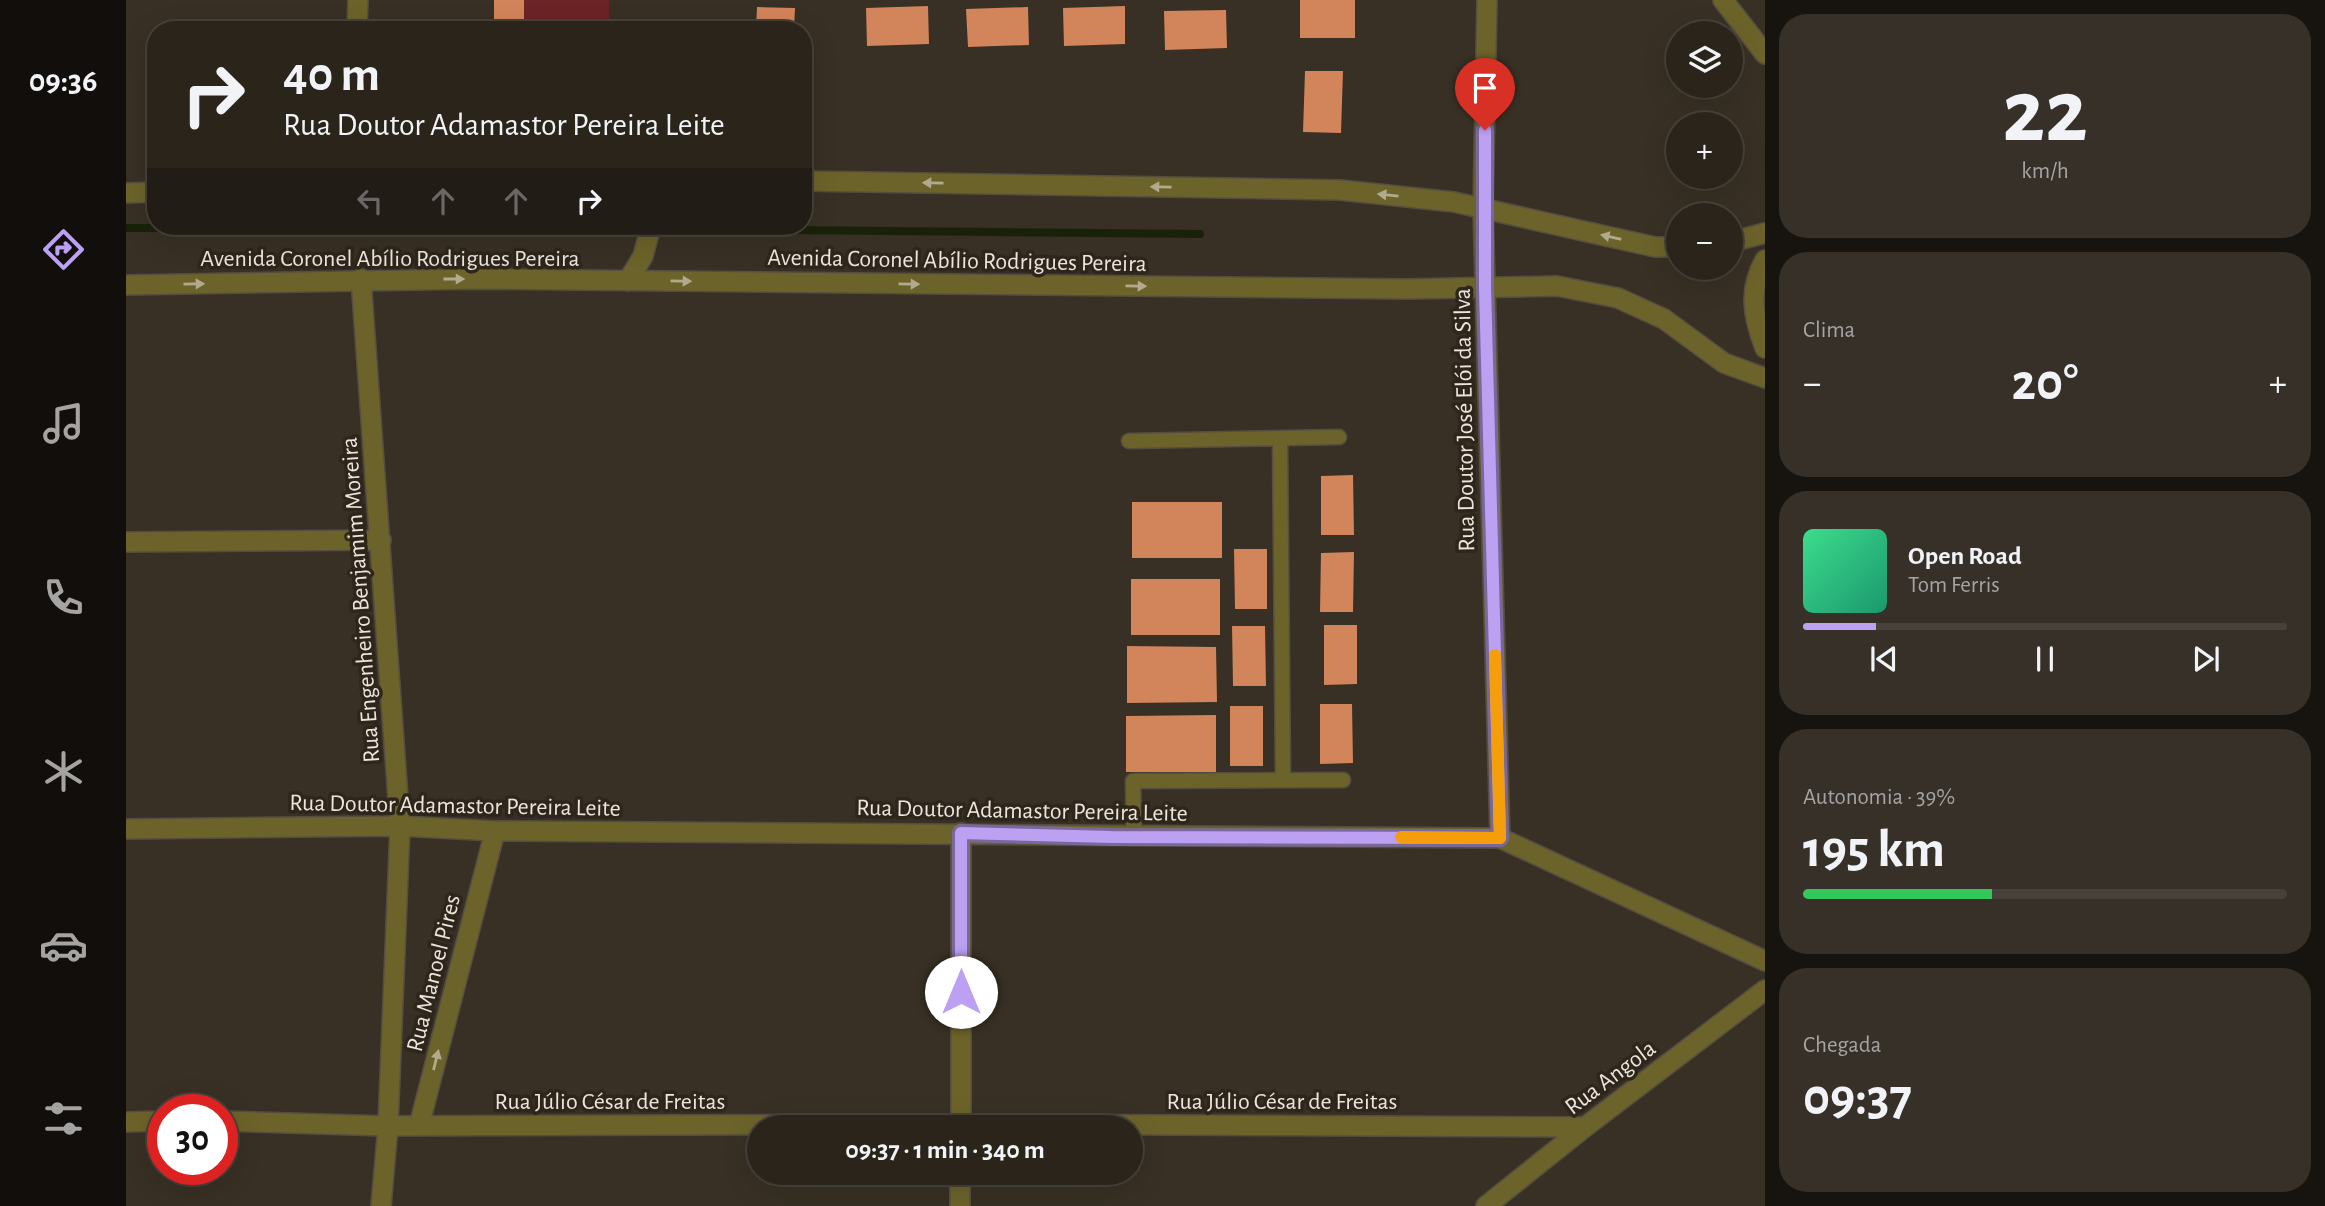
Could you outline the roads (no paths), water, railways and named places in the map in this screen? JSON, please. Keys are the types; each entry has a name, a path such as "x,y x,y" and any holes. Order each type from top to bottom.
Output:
{"street":[{"path":"357,21 358,0"},
{"name":"Rua Doutor José Elói da Silva","path":"1487,0 1483,208 1500,838"},
{"path":"1723,0 1765,54"},
{"path":"812,181 1340,190 1454,202 1655,247 1666,247"},
{"path":"126,193 147,192"},
{"path":"1743,239 1765,233"},
{"path":"628,281 643,256 649,235"},
{"path":"1765,260 1755,280 1752,298 1757,327 1765,348"},
{"name":"Avenida Coronel Abílio Rodrigues Pereira","path":"126,285 361,279 1485,288 1557,286 1618,298 1664,319 1724,363 1765,378"},
{"name":"Rua Engenheiro Benjamim Moreira","path":"361,279 400,825 388,1126"},
{"path":"126,542 381,540"},
{"name":"Rua Doutor Adamastor Pereira Leite","path":"126,829 400,825 495,831 1500,838 1765,961"},
{"name":"Rua Manoel Pires","path":"419,1126 495,831"},
{"path":"961,833 961,1115"},
{"name":"Rua Angola","path":"1486,1206 1585,1126 1765,990"},
{"path":"126,1122 147,1121"},
{"name":"Rua Júlio César de Freitas","path":"238,1121 388,1126 747,1125"},
{"name":"Rua Júlio César de Freitas","path":"1143,1125 1585,1126"},
{"path":"380,1206 388,1126"},
{"path":"960,1185 960,1206"}],"lane":[{"path":"1129,441 1339,438"},
{"path":"1280,439 1283,780"},
{"path":"1134,836 1133,781 1343,780"}],"waterway":[{"path":"126,228 147,228"},
{"path":"812,230 1200,234"}]}
